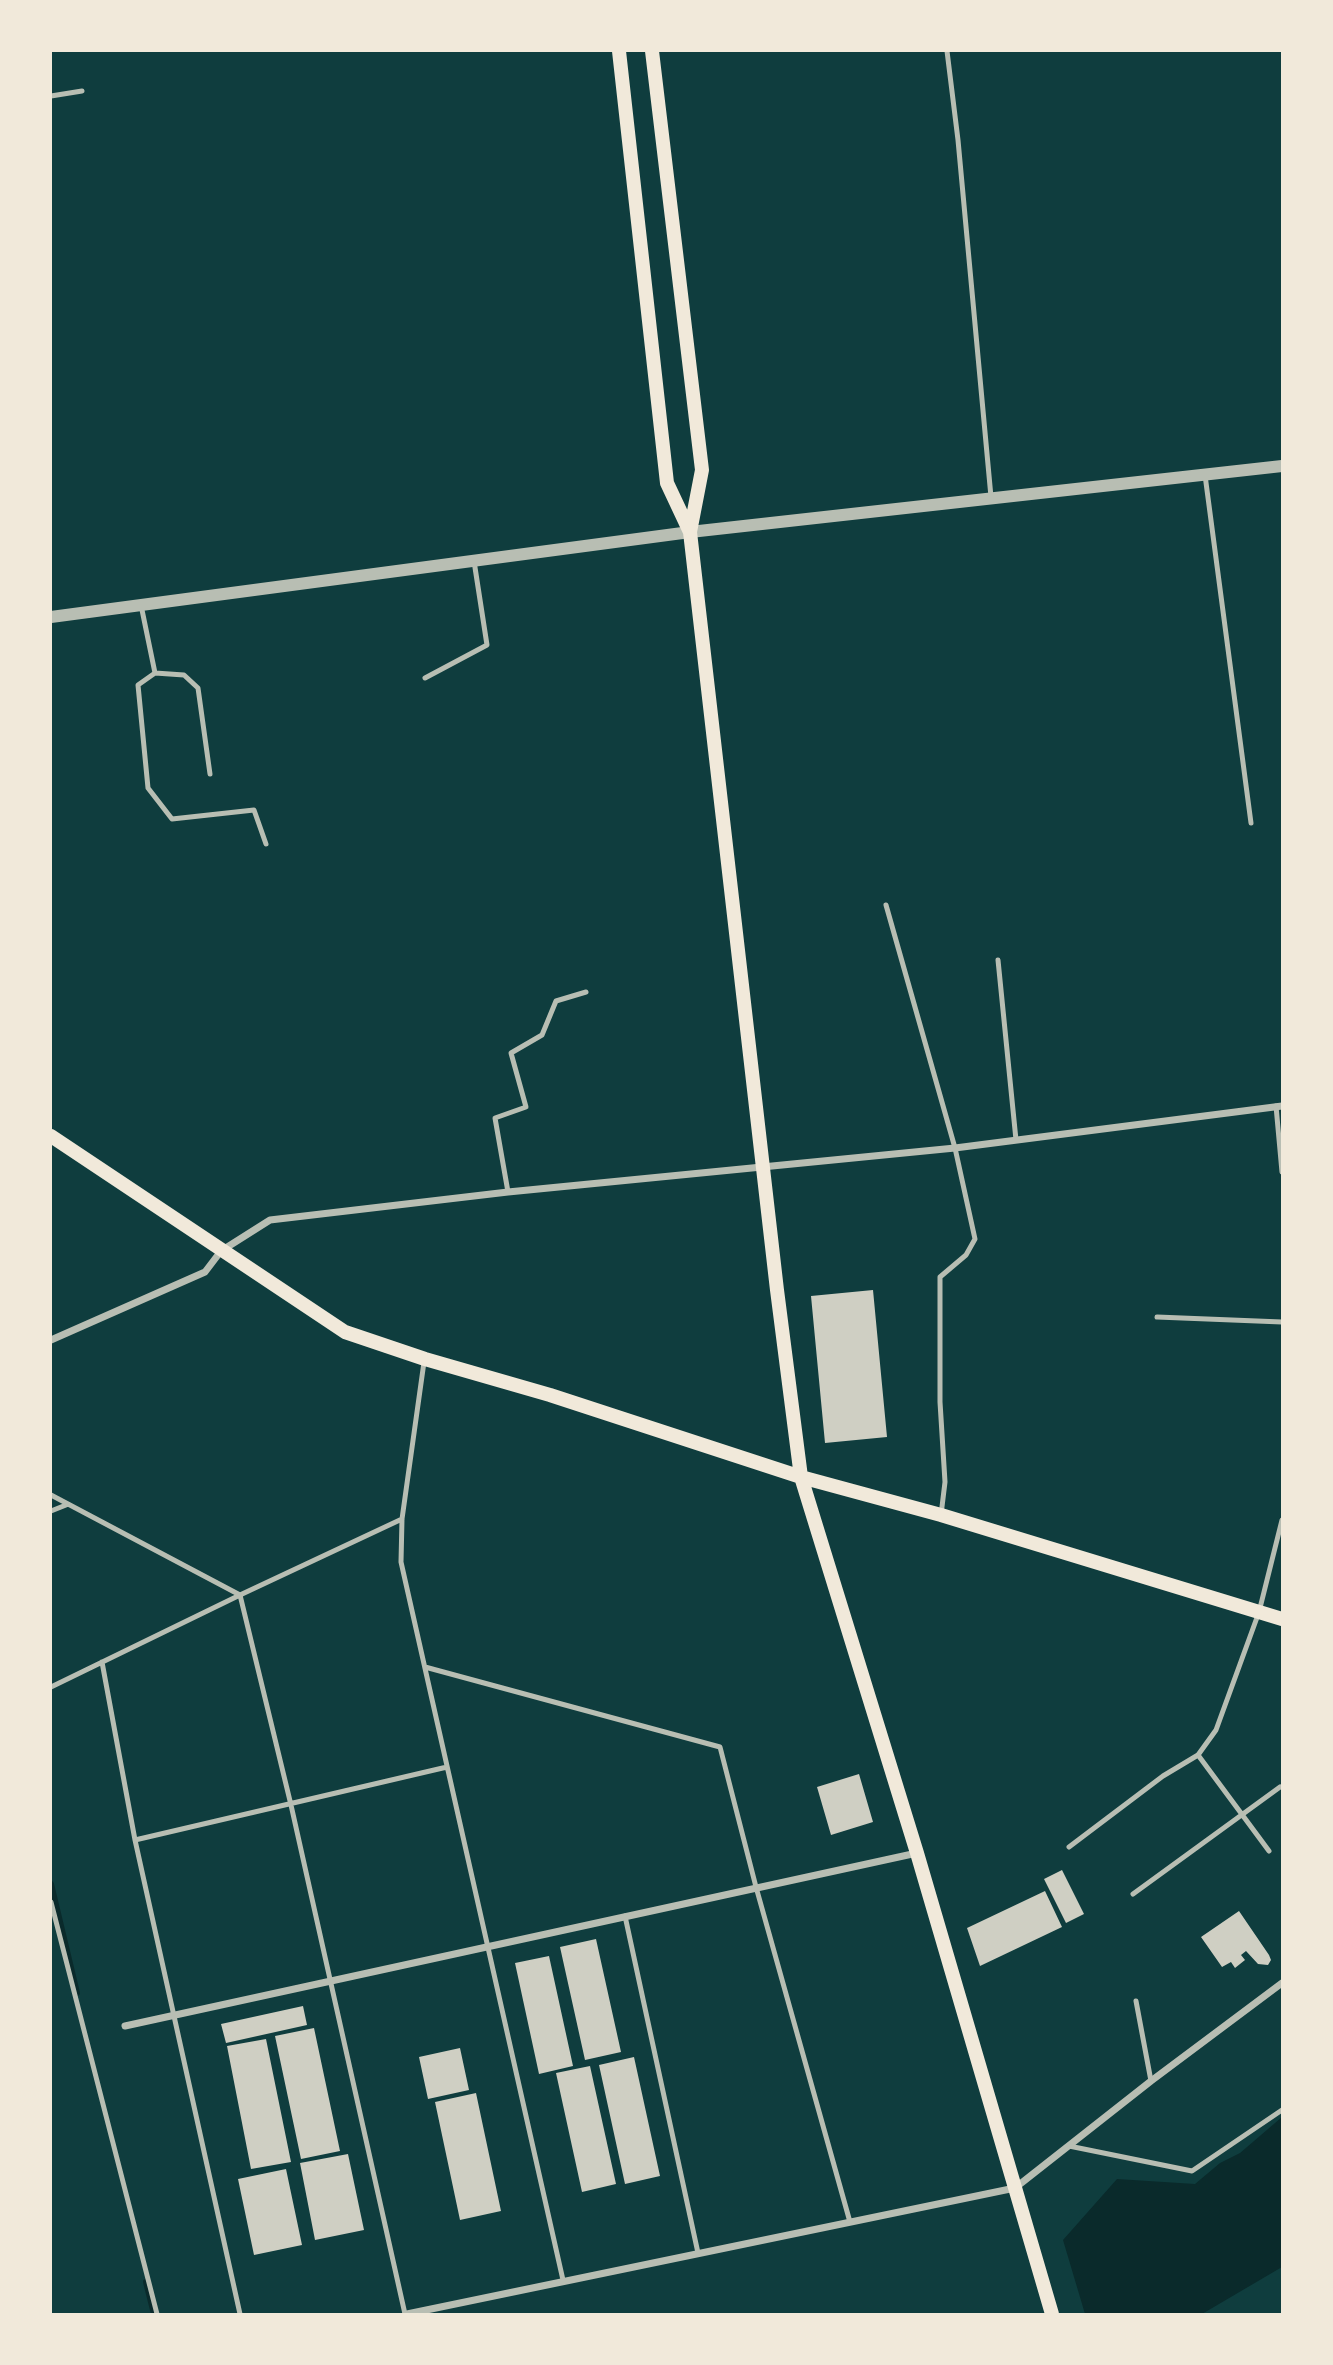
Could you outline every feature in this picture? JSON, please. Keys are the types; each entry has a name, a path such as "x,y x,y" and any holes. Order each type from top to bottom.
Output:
{"main road":[{"path":"620,51 667,483 690,532"},
{"path":"652,51 702,470 690,532 801,1477 917,1853 1052,2314"},
{"path":"51,1136 345,1332 801,1477 941,1515 1282,1619"}],"street":[{"path":"51,617 690,532 1282,466"},
{"path":"51,1340 205,1272 220,1251 270,1220 508,1192 955,1148 1279,1106"},
{"path":"125,2026 917,1853"},
{"path":"406,2314 1015,2188 1282,1983"}],"lane":[{"path":"947,51 958,140 991,500"},
{"path":"51,96 82,91"},
{"path":"1205,475 1251,823"},
{"path":"425,678 487,645 474,561"},
{"path":"141,605 155,673"},
{"path":"210,774 198,688 184,676 155,673 138,685 148,788 172,819 254,810 266,844"},
{"path":"886,905 955,1148 975,1238 965,1255 940,1276 940,1402 945,1482 941,1515"},
{"path":"998,960 1016,1140"},
{"path":"508,1192 495,1118 526,1107 511,1053 542,1035 555,1001 586,992"},
{"path":"1279,1106 1282,1172"},
{"path":"1157,1317 1282,1322"},
{"path":"425,1359 402,1519 401,1562 563,2280"},
{"path":"51,1495 240,1595 291,1805 406,2314"},
{"path":"51,1511 66,1505"},
{"path":"51,1687 402,1519"},
{"path":"1069,1847 1163,1776 1198,1755 1216,1730 1259,1612 1282,1520"},
{"path":"102,1662 135,1840 240,2314"},
{"path":"425,1667 720,1747 756,1888 850,2222"},
{"path":"1198,1755 1269,1851"},
{"path":"135,1840 447,1766"},
{"path":"1133,1894 1280,1787"},
{"path":"51,1902 157,2314"},
{"path":"625,1916 698,2253"},
{"path":"1136,2001 1151,2081"},
{"path":"1069,2146 1192,2171 1282,2110"}],"water":[{"path":"1282,2117 1282,2267 1202,2314 1085,2314 1063,2240 1117,2179 1195,2184 1220,2163 1240,2153"}],"building":[{"path":"873,1290 887,1437 825,1443 811,1296"},
{"path":"859,1774 873,1822 831,1835 817,1787"},
{"path":"1062,1870 1084,1914 1066,1923 1044,1879"},
{"path":"1045,1891 1062,1927 980,1966 967,1928"},
{"path":"1239,1911 1269,1955 1271,1960 1268,1965 1258,1964 1246,1951 1241,1955 1245,1960 1235,1968 1231,1962 1222,1967 1201,1937"},
{"path":"596,1939 621,2052 585,2060 560,1947"},
{"path":"549,1956 573,2066 539,2074 515,1963"},
{"path":"303,2006 307,2025 226,2043 221,2024"},
{"path":"314,2028 340,2151 301,2159 275,2036"},
{"path":"266,2039 291,2162 251,2169 227,2046"},
{"path":"460,2048 469,2090 428,2099 419,2057"},
{"path":"634,2057 660,2176 625,2184 599,2065"},
{"path":"590,2066 616,2184 582,2192 556,2073"},
{"path":"476,2093 501,2211 460,2220 435,2102"},
{"path":"348,2154 364,2230 315,2240 300,2163"},
{"path":"286,2169 302,2245 254,2255 238,2179"}],"waterway":[{"path":"51,1884 77,1993"},
{"path":"146,2282 154,2314"}]}
